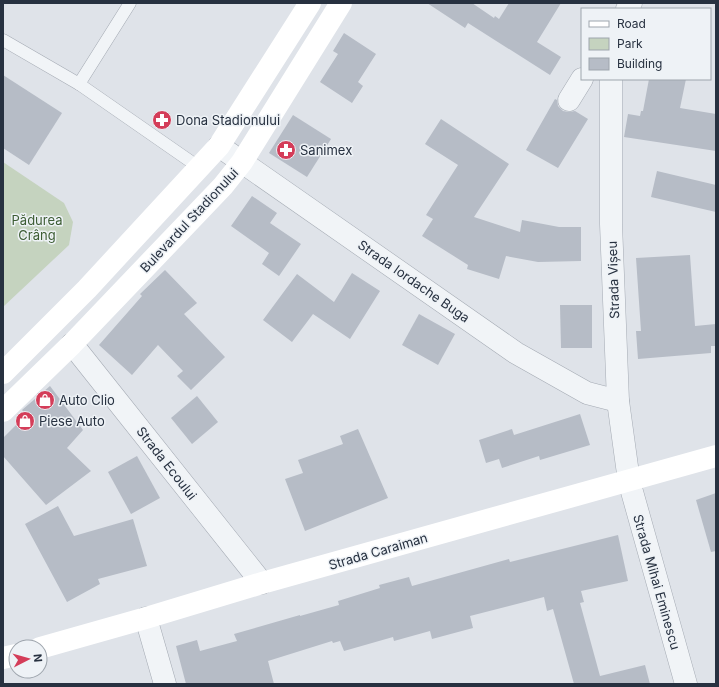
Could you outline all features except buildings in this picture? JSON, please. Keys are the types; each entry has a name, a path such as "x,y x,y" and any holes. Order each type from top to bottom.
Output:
{"main road":[{"path":"3,373 87,289 219,146 310,3"},
{"name":"Bulevardul Stadionului","path":"3,411 72,344 223,186 242,162 341,3"},
{"name":"Strada Caraiman","path":"48,646 262,583 716,456"}],"street":[{"path":"569,100 581,80"},
{"name":"Strada Vișeu","path":"611,80 611,224 618,401 629,481"},
{"name":"Strada Iordache Buga","path":"219,146 516,353 587,393 618,401"},
{"name":"Strada Ecoului","path":"72,344 262,583"},
{"name":"Strada Mihai Eminescu","path":"629,481 686,684"},
{"path":"146,618 164,684"}],"lane":[{"path":"80,84 130,3"},
{"path":"3,40 80,84 200,168"}],"green space":[{"name":"Pădurea Crâng","path":"3,162 64,203 73,222 69,245 3,307"}],"place":[{"name":"Dona Stadionului","path":"162,120"},
{"name":"Sanimex","path":"286,150"},
{"name":"Auto Clio","path":"45,400"},
{"name":"Piese Auto","path":"25,421"}]}
